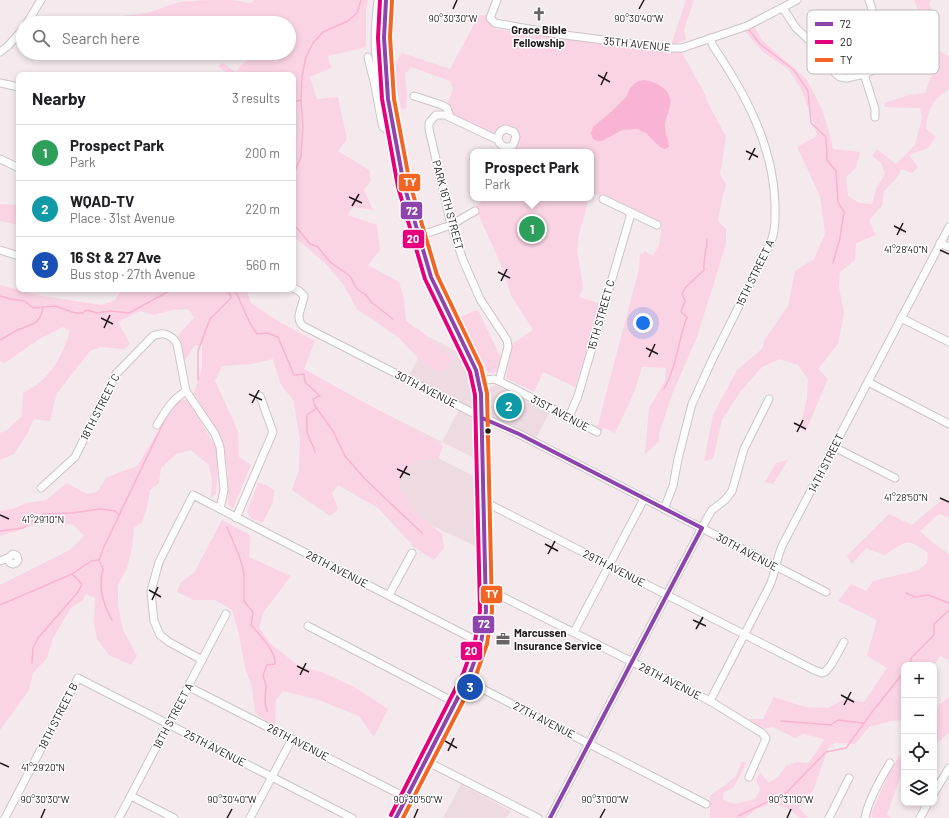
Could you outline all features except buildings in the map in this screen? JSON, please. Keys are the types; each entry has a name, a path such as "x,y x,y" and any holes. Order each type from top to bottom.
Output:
{"street":[{"path":"32,16 42,0"},
{"path":"378,0 375,28 377,62 382,88 388,99"},
{"path":"388,0 384,19 384,44 389,85 388,99 404,185 431,277 471,358 479,381 482,418 486,611 481,643 467,681 396,818"},
{"name":"35TH AVENUE","path":"497,0 490,18 495,23 507,26 666,48 682,48 747,26 797,0"},
{"path":"869,0 872,10"},
{"path":"783,8 796,28 807,38"},
{"path":"0,52 16,37"},
{"name":"15TH STREET A","path":"664,509 673,486 678,459 692,404 713,358 770,244 775,228 774,184 768,156 762,138 743,96 713,46 710,38"},
{"path":"368,57 383,127 394,135"},
{"path":"372,76 377,62"},
{"path":"837,74 838,76 847,78 864,74 875,109 875,118"},
{"path":"0,83 16,87"},
{"path":"414,96 442,105 446,108 450,117 498,140"},
{"name":"PARK 16TH STREET","path":"450,117 445,115 436,115 429,123 429,129 451,226 463,260 480,299 507,340 508,347 499,381"},
{"path":"0,159 16,167"},
{"path":"603,200 658,225"},
{"path":"419,236 451,226 475,211"},
{"name":"15TH STREET C","path":"569,417 580,389 630,213"},
{"name":"14TH STREET","path":"710,701 769,587 781,549 949,226"},
{"path":"940,243 949,247"},
{"path":"0,250 16,255"},
{"name":"30TH AVENUE","path":"296,290 304,296 299,318 300,323 303,326 482,418 519,434 826,592"},
{"path":"901,318 949,342"},
{"name":"18TH STREET C","path":"41,488 74,457 118,371 153,336 157,334 165,334 175,340 186,390"},
{"name":"31ST AVENUE","path":"479,381 494,379 499,381 597,432"},
{"path":"868,382 949,424"},
{"path":"157,425 166,410 176,398 186,390 214,434 220,447 224,490 220,510"},
{"path":"236,518 273,432 260,396"},
{"path":"550,818 712,510 725,500 732,491 744,449 769,399"},
{"path":"834,447 895,478"},
{"name":"28TH AVENUE","path":"202,660 175,646 160,635 154,621 152,602 152,591 159,562 193,495 481,643"},
{"path":"574,632 644,499"},
{"name":"29TH AVENUE","path":"483,501 814,670 825,672 831,666 844,642"},
{"path":"389,595 412,554"},
{"path":"0,560 8,558"},
{"name":"28TH AVENUE","path":"485,588 710,701 762,733 766,738 749,777"},
{"name":"18TH STREET A","path":"119,818 226,614"},
{"path":"308,626 456,703"},
{"name":"25TH AVENUE","path":"78,678 352,818"},
{"name":"18TH STREET B","path":"5,818 78,678"},
{"name":"27TH AVENUE","path":"467,681 706,804"},
{"name":"26TH AVENUE","path":"189,686 407,798"},
{"path":"250,818 292,739"},
{"path":"426,761 538,818"},
{"path":"865,818 874,792 890,763"},
{"path":"937,788 949,768"},
{"path":"829,818 849,778"},
{"path":"131,796 174,818"},
{"path":"920,818 926,806"}],"shaded area":[{"path":"231,0 251,3 254,0 368,0 366,9 366,47 328,56 331,68 310,77 317,99 338,97 347,139 338,151 369,170 371,181 364,190 373,210 353,207 348,215 377,225 380,250 368,265 399,282 404,299 406,321 423,333 444,352 454,358 441,373 422,362 399,338 357,309 343,284 325,263 296,239 296,72 236,72 241,65 248,60 296,60 296,16 122,16 147,13 179,2"},
{"path":"686,0 694,0 684,30 686,40 671,45"},
{"path":"914,0 931,0 929,3 932,10 918,10"},
{"path":"479,15 487,15 495,29 666,52 681,51 706,96 705,97 726,137 720,174 726,185 718,221 726,229 726,244 697,337 673,392 659,434 659,442 645,454 649,408 665,381 666,368 642,367 634,393 615,433 604,428 602,431 597,428 639,269 640,253 643,254 644,251 653,256 659,245 662,225 594,193 594,149 516,149 519,144 517,131 508,126 500,129 495,135 453,114 448,108 448,102 453,89 450,81 411,67 405,74 407,96 406,109 401,109 393,65 402,53 450,69"},
{"path":"754,26 763,41 807,80 822,109 833,149 860,152 856,168 846,177 848,196 859,203 872,204 877,187 885,174 881,163 872,156 877,149 896,164 915,145 922,119 920,108 885,107 884,103 909,95 925,93 932,74 939,74 939,51 949,56 949,89 935,101 928,116 926,129 936,137 928,148 909,155 918,167 912,173 902,169 895,180 884,191 882,206 869,220 876,235 856,243 855,260 840,272 839,287 844,313 838,344 818,369 828,379 805,433 800,427 807,398 808,379 798,365 780,359 762,367 740,392 722,420 713,459 704,461 713,415 737,370 762,349 765,339 788,306 795,271 814,259 825,234 820,196 797,147 817,136 814,123 801,89 788,69 763,52 744,30"},
{"path":"223,63 236,72 225,72 218,66"},
{"path":"643,80 663,88 670,97 670,106 665,126 669,147 665,149 660,147 646,133 637,129 622,130 602,141 593,139 591,133 593,127 627,96 630,88 636,82"},
{"path":"482,201 588,201 579,234 577,250 583,287 579,297 601,304 575,387 543,372 534,392 506,378 512,344 533,330 512,297 499,260 475,207"},
{"path":"0,204 16,205 16,224 0,221"},
{"path":"0,285 16,289 16,292 27,292 42,296 102,305 115,300 120,292 247,292 251,303 276,320 315,341 304,369 443,446 438,459 415,461 401,475 400,488 415,512 442,534 444,548 434,560 415,548 378,508 338,485 332,493 338,509 330,516 292,490 299,470 300,438 294,401 281,385 273,359 252,364 222,366 215,381 238,431 239,457 251,465 233,508 228,505 228,473 221,439 194,393 202,368 202,346 195,345 184,362 178,335 194,318 189,309 172,310 154,315 140,311 118,322 130,344 124,349 101,347 90,351 57,393 50,421 34,419 27,434 14,454 0,460 0,433 7,430 22,416 23,393 39,383 54,366 62,352 70,331 63,327 39,339 5,363 0,361"},
{"path":"478,310 502,360 498,370 493,373 487,372 483,369 459,317"},
{"path":"429,337 456,351 468,372 473,408 409,376"},
{"path":"496,385 549,413 536,439 490,416 488,391 491,387"},
{"path":"340,391 442,442 434,456 474,476 477,547 395,508"},
{"path":"178,399 186,400 192,406 216,448 218,465 216,494 211,497 212,481 209,465 191,450 176,454 161,468 159,483 150,490 147,508 142,522 134,528 132,548 127,568 118,585 118,605 123,630 137,656 131,665 109,655 97,639 94,624 95,598 86,594 82,601 71,608 53,638 47,658 33,673 29,690 0,730 0,585 70,550 84,536 74,525 41,523 0,536 0,511 12,509 27,503 46,500 67,483 87,494 97,492 107,477 137,466"},
{"path":"459,410 474,419 474,458 442,442"},
{"path":"788,460 773,484 765,482 776,463"},
{"path":"258,483 266,485 274,490 273,502 263,522 252,519 247,512"},
{"path":"943,499 949,503 949,517 939,514 920,531 933,543 949,554 949,660 940,656 936,662 901,662 901,720 891,721 869,727 855,744 835,743 828,748 814,789 799,808 808,818 800,818 790,810 774,803 756,809 745,818 710,818 710,795 736,776 742,761 746,763 734,787 723,793 723,800 735,804 755,799 760,790 756,780 760,772 769,783 778,777 786,766 797,762 808,763 824,739 803,734 795,738 773,727 761,729 749,719 763,719 774,697 805,707 828,708 844,699 864,702 887,668 867,656 877,620 838,601 851,584 866,591 873,581 919,570 927,563 928,553 916,545 906,543 885,555 866,548 852,564 847,556 889,514 912,525"},
{"path":"222,520 250,535 249,557 291,576 263,613 259,628 270,643 300,667 322,672 356,688 388,709 374,737 359,716 319,700 283,691 276,700 275,727 255,713 252,687 245,668 239,634 232,610 215,600 194,600 177,592 181,582 194,573"},
{"path":"949,697 949,733 937,743 937,734 937,707"},
{"path":"901,754 901,776 887,814 891,818 872,818 871,814 890,771"},
{"path":"461,784 511,811 506,818 443,818"}],"waterway":[{"path":"296,168 301,157 303,125 301,102 302,76 306,57 313,43 323,32 348,21 357,13 361,0"},
{"path":"749,30 760,44 794,70 808,91 811,123 826,137 827,160 836,171 838,202 844,212 840,238 833,263"},
{"path":"296,101 301,100"},
{"path":"296,228 310,244 318,247 330,262 350,276 357,289 393,319"},
{"path":"664,389 675,362 687,317 681,312 685,301 682,294 685,288 704,270 707,239"},
{"path":"0,296 25,301 33,308 55,306 75,313 82,313 87,310 97,313 110,311 129,313 168,292"},
{"path":"198,380 198,351 210,319 231,298 229,292"},
{"path":"236,292 248,319 257,334 267,333 278,337 294,375 304,374 305,382 320,396 313,399 315,406 333,431 345,456 365,479 422,533"},
{"path":"0,340 15,331 36,322 42,312 43,307"},
{"path":"174,406 180,401"},
{"path":"315,453 307,432 307,415 317,408"},
{"path":"0,605 72,574 91,561 99,560 168,413"},
{"path":"0,531 23,528 43,514 72,513 100,509 115,511 119,515"},
{"path":"227,527 240,558 244,573 244,601 253,612 251,625 270,648 275,659 275,664 267,665 263,675 266,686 265,702 267,711"},
{"path":"99,560 103,569 101,582 102,595 112,620"},
{"path":"32,663 33,648 38,638 78,592 82,584 72,574"},
{"path":"906,593 915,597 928,595 949,603"},
{"path":"910,662 912,657 934,635 934,624 949,610"},
{"path":"738,816 786,793 826,752 846,748 901,676"},
{"path":"781,721 831,725 838,720 863,723"}],"transit line":[{"name":"20","path":"380,0 378,38 382,99 398,187 425,279 470,372 475,395 480,611 475,641 463,674 391,815"},
{"name":"72","path":"386,0 384,38 388,99 404,185 431,277 476,370 481,394 486,611 481,643 469,676 396,818"},
{"name":"TY","path":"392,1 390,37 394,99 410,184 437,275 481,367 487,393 492,611 487,644 475,678 403,818"},
{"name":"72","path":"482,418 519,434 702,528 550,818"}],"place":[{"name":"Grace Bible Fellowship","path":"539,14"},
{"name":"Prospect Park","path":"532,229"},
{"name":"WQAD-TV","path":"509,406"},
{"name":"Marcussen Insurance Service","path":"503,639"},
{"name":"16 St & 27 Ave","path":"470,687"}]}
